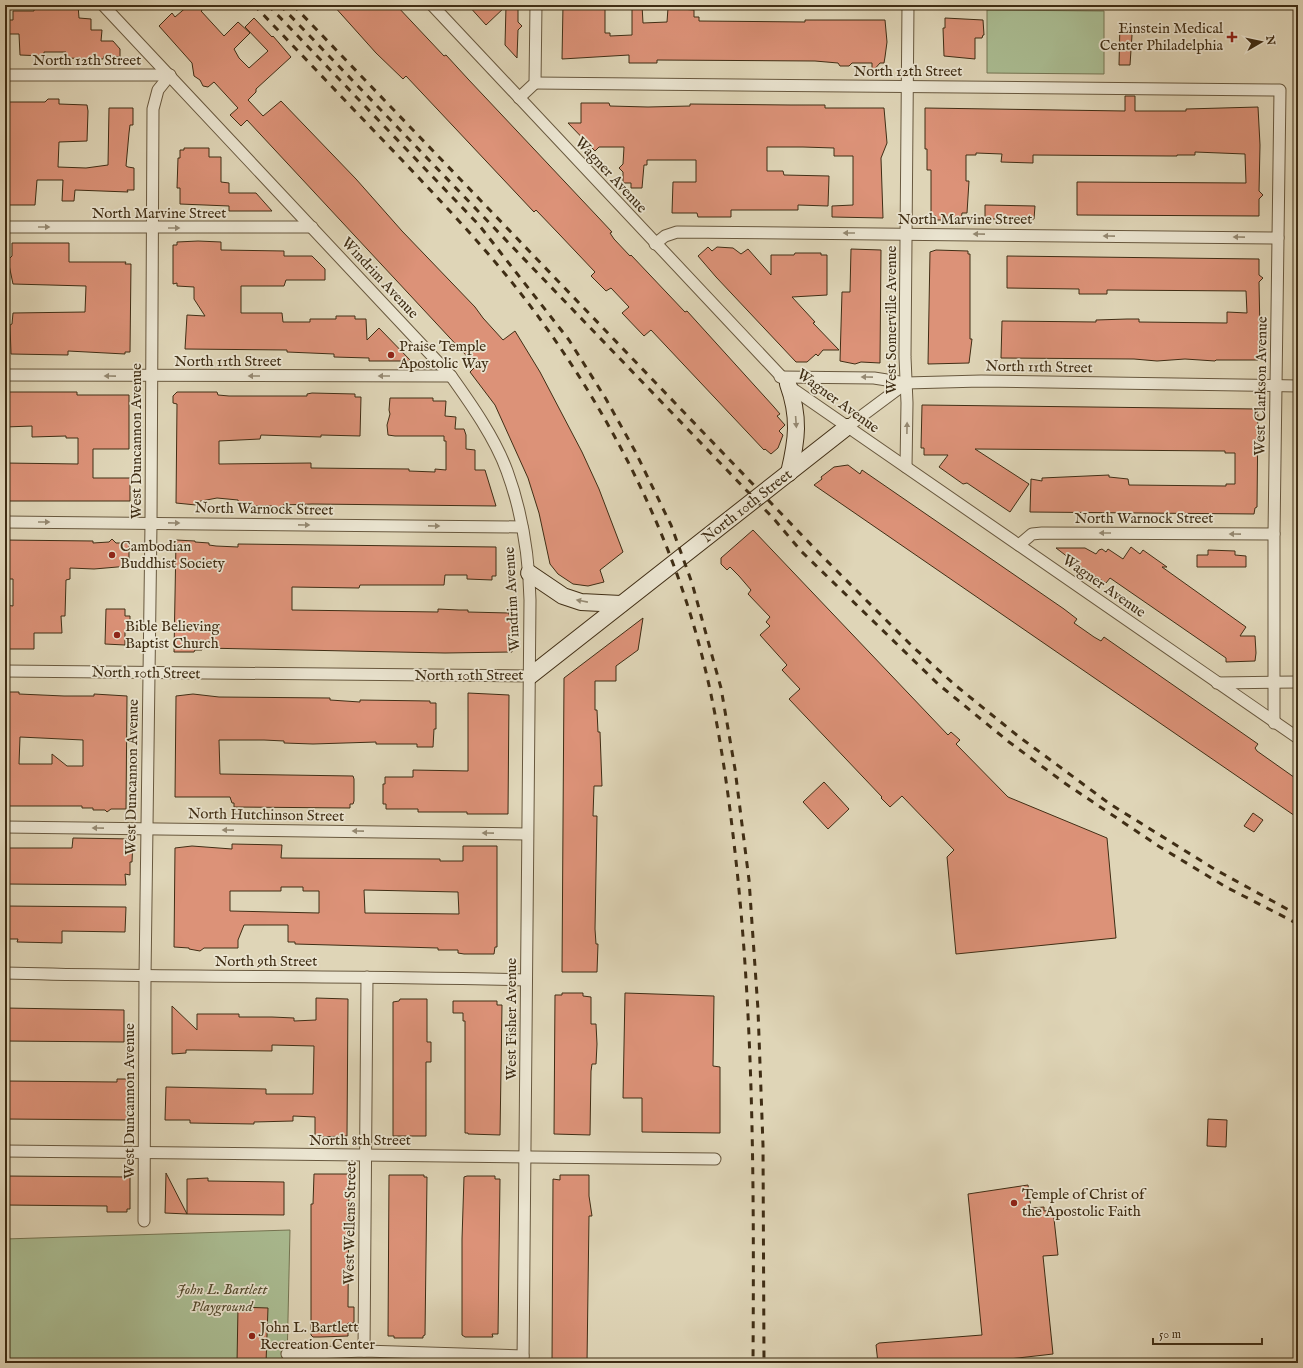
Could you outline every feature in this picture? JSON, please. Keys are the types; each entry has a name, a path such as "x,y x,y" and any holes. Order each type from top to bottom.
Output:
{"street":[{"name":"Windrim Avenue","path":"103,5 451,376 481,420 507,470 522,527 529,573 530,676"},
{"name":"Wagner Avenue","path":"432,5 784,381 847,427 1298,738"},
{"path":"519,98 535,83 536,5"},
{"name":"West Somerville Avenue","path":"906,467 908,5"},
{"name":"North 12th Street","path":"5,75 170,75"},
{"name":"West Duncannon Avenue","path":"144,1221 146,829 154,228 153,109 158,90 170,75"},
{"name":"North 12th Street","path":"535,83 1280,90"},
{"name":"West Clarkson Avenue","path":"1274,682 1274,534 1280,90"},
{"name":"North Marvine Street","path":"5,227 312,227"},
{"name":"North Marvine Street","path":"655,244 665,236 677,232 1278,238"},
{"name":"North 11th Street","path":"5,375 451,376"},
{"name":"North 11th Street","path":"784,381 812,376 874,378 906,383 981,381 1298,386"},
{"path":"784,381 794,406 797,427 789,473"},
{"name":"North 10th Street","path":"5,671 530,676 847,427 906,383"},
{"name":"North Warnock Street","path":"5,522 522,527"},
{"name":"North Warnock Street","path":"1019,545 1026,537 1032,534 1042,533 1274,534"},
{"path":"529,573 563,596 581,602 621,604"},
{"name":"West Fisher Avenue","path":"523,1359 527,834 530,676"},
{"path":"1274,682 1274,722"},
{"path":"1217,683 1298,682"},
{"name":"North Hutchinson Street","path":"5,827 527,834"},
{"name":"North 9th Street","path":"5,973 145,977 367,977 526,980"},
{"name":"West Wellens Street","path":"364,1350 367,977"},
{"name":"North 8th Street","path":"5,1151 715,1159"},
{"path":"287,1354 364,1350 523,1359"}],"green space":[{"path":"987,10 1104,11 1104,74 987,73"},
{"name":"John L. Bartlett Playground","path":"290,1230 287,1363 5,1363 5,1239"}],"building":[{"path":"34,5 78,5 79,18 91,19 91,30 102,30 101,41 113,41 120,49 120,57 104,56 103,59 66,58 66,52 44,52 44,56 20,55 19,34 5,34 5,20 13,20 13,11 34,11"},
{"path":"189,5 208,5 201,11 224,36 238,22 250,33 234,49 239,58 249,68 268,51 245,27 254,18 272,37 273,36 291,57 256,89 256,92 248,100 263,116 281,101 475,307 503,340 515,331 540,372 582,452 599,489 623,552 600,570 604,582 588,586 573,584 558,574 550,564 539,513 528,478 495,405 470,372 476,366 247,120 241,126 230,115 238,108 214,82 208,87 203,86 200,80 194,76 192,63 159,26 172,13 175,17"},
{"path":"333,5 396,5 444,56 446,55 612,232 610,233 614,239 630,256 631,255 685,312 687,311 774,407 780,414 777,416 785,425 779,431 783,435 778,448 771,454 765,449 764,450 651,330 644,336 622,313 629,307 611,288 606,291 591,276 595,272 559,234 536,210 534,212 406,76 403,79 376,53"},
{"path":"468,5 518,5 518,22 522,26 518,30 517,58 505,45 506,6 486,25"},
{"path":"563,5 603,5 603,9 605,9 605,33 610,33 610,36 632,35 632,5 642,5 643,23 667,22 668,8 694,10 694,17 699,17 699,21 805,22 805,20 885,20 887,42 884,63 880,63 872,72 872,63 852,63 849,66 840,66 838,63 815,61 657,60 657,63 629,63 629,55 562,59"},
{"path":"945,18 983,20 984,35 982,38 975,38 975,59 944,56 943,28 945,28"},
{"path":"1120,23 1132,35 1130,65 1119,65"},
{"path":"1125,96 1135,96 1135,111 1186,111 1186,109 1258,107 1260,145 1259,191 1263,195 1259,199 1259,216 1077,215 1077,182 1246,183 1245,154 1195,152 1195,155 1177,156 1033,155 1033,163 1001,162 1002,154 976,153 976,155 966,155 966,181 969,181 967,213 962,213 961,220 936,220 936,216 931,216 931,170 927,170 927,149 925,149 925,108 1125,111"},
{"path":"48,99 59,99 59,104 87,105 88,111 87,141 59,142 58,167 86,168 108,165 109,108 133,108 133,125 130,125 126,166 134,168 134,190 127,190 128,192 75,190 74,201 62,201 63,180 37,180 35,205 5,205 5,102 45,102"},
{"path":"581,103 609,103 610,106 648,107 690,106 690,104 825,105 825,108 884,108 887,143 881,158 883,218 832,217 832,206 853,205 853,156 834,156 834,148 803,147 767,147 767,171 783,171 784,175 829,176 828,206 798,205 798,210 731,210 731,217 698,217 697,213 672,213 673,182 696,182 696,160 647,160 647,165 644,165 642,188 631,188 631,183 623,183 623,172 619,168 623,164 624,147 599,147 595,151 568,123 581,123"},
{"path":"184,148 209,148 209,157 221,157 221,182 229,183 229,193 256,193 272,211 229,211 229,206 180,204 180,188 177,188 178,158 180,158 180,150 184,150"},
{"path":"985,205 1035,206 1034,219 985,219"},
{"path":"177,242 221,242 221,250 284,251 284,256 312,256 325,269 325,280 286,280 284,286 241,286 241,313 282,313 283,322 310,322 310,319 336,319 336,316 355,316 355,319 366,319 367,340 379,328 411,361 369,361 369,358 334,357 334,354 287,352 287,350 185,349 187,315 205,316 194,299 194,287 177,286 177,283 173,284 173,245 177,245"},
{"path":"12,243 69,243 69,262 126,262 125,264 131,264 130,352 125,352 125,354 68,351 68,355 11,354 10,325 12,324 13,313 85,312 86,286 13,284 8,260 12,256"},
{"path":"708,247 712,251 717,247 733,248 741,254 748,249 771,275 771,255 821,253 821,255 827,255 827,295 792,297 815,322 813,323 839,350 823,350 818,356 816,354 807,362 796,362 698,256"},
{"path":"851,249 881,250 880,363 861,362 855,364 840,361 842,292 850,292"},
{"path":"936,250 968,251 968,254 970,254 970,339 972,339 969,363 928,364 930,252"},
{"path":"1007,256 1259,259 1259,275 1263,278 1259,282 1260,333 1258,360 1215,361 1185,359 1157,361 1134,359 1001,358 1002,321 1096,322 1096,320 1139,319 1139,322 1227,323 1227,312 1247,313 1246,291 1107,290 1107,294 1079,294 1079,289 1007,288"},
{"path":"5,392 77,392 77,395 129,395 129,449 93,449 93,478 130,478 130,501 5,501 5,463 78,464 78,438 66,438 66,436 32,437 32,426 5,427"},
{"path":"177,392 217,392 218,395 229,396 307,396 307,394 312,393 355,394 355,397 361,397 360,436 321,435 321,437 261,435 260,439 219,441 219,464 311,463 311,468 409,469 409,471 435,472 435,469 446,470 446,441 444,441 444,436 388,435 387,425 390,414 390,398 433,398 433,401 446,401 445,416 456,417 455,429 464,429 466,435 466,449 475,450 475,470 485,470 496,506 312,504 283,505 283,508 272,508 272,506 239,506 238,500 217,498 196,502 196,505 176,503 177,404 173,403 173,396"},
{"path":"922,405 1258,409 1257,507 1255,508 1254,514 1030,512 1031,479 1042,481 1042,478 1109,475 1109,477 1128,479 1129,485 1226,486 1226,484 1235,484 1235,453 1225,453 1225,451 975,449 1029,484 1010,512 967,483 963,484 939,467 948,455 924,455 924,448 921,448"},
{"path":"848,465 860,474 862,470 1064,609 1077,619 1074,623 1094,637 1101,641 1104,637 1258,744 1255,748 1257,751 1298,780 1298,818 814,485 822,479 821,477 834,467"},
{"path":"753,530 948,735 951,732 960,740 956,744 1008,797 1107,838 1116,938 956,954 947,857 954,850 902,796 890,807 789,699 800,689 782,670 787,665 760,635 770,626 766,622 770,617 748,594 751,590 739,576 730,567 727,570 721,564 721,558"},
{"path":"112,539 116,543 129,543 129,566 94,569 70,568 70,579 66,580 65,616 61,616 62,633 34,633 34,649 5,649 5,605 13,606 13,579 5,579 5,540 93,541 93,543 109,542"},
{"path":"176,540 209,543 209,545 216,546 238,547 238,544 496,547 496,576 492,576 492,580 467,579 467,575 445,575 444,585 360,585 359,588 292,587 292,610 438,612 438,609 468,610 468,612 509,613 509,615 512,615 512,652 445,653 203,648 202,650 195,650 194,652 174,652"},
{"path":"1131,547 1140,554 1143,550 1167,567 1162,567 1246,627 1240,636 1255,636 1255,661 1226,662 1226,658 1110,578 1106,583 1085,570 1056,548 1085,548 1096,554 1099,550 1102,549 1106,552 1108,549 1123,559"},
{"path":"1208,550 1235,551 1235,555 1246,556 1246,567 1197,567 1197,555 1208,555"},
{"path":"106,609 125,609 125,616 130,616 130,630 125,630 125,645 105,644"},
{"path":"643,618 638,650 616,666 616,681 595,681 595,710 597,710 598,732 600,732 602,786 594,786 593,816 597,816 595,929 596,944 598,944 597,972 562,972 564,678"},
{"path":"8,692 19,692 19,694 64,696 94,696 94,694 127,696 126,809 111,809 107,812 105,810 93,810 93,808 82,808 82,806 7,806 6,774 8,774 8,750 5,750 5,728 8,714","holes":["20,737 83,740 83,766 67,766 52,754 52,764 19,764"]},
{"path":"468,693 509,695 508,814 418,812 418,809 386,809 386,804 383,804 383,784 385,784 385,777 413,777 413,770 468,771"},
{"path":"193,694 219,697 330,698 330,700 360,702 360,700 430,701 430,703 436,703 436,729 434,729 433,747 417,747 417,744 376,744 376,742 313,744 284,743 284,741 264,740 219,740 220,774 353,776 353,804 350,804 350,808 234,807 234,803 232,803 230,797 175,797 176,696"},
{"path":"824,782 849,809 828,829 803,802"},
{"path":"1253,813 1263,820 1254,832 1244,826"},
{"path":"73,838 133,839 130,875 125,874 126,885 6,884 5,848 72,848"},
{"path":"232,844 282,845 281,858 440,859 440,861 463,861 463,846 497,846 497,947 495,947 494,954 464,954 458,953 458,950 438,950 438,948 295,944 295,942 288,942 288,925 244,925 238,940 238,948 204,948 200,951 189,948 174,947 175,848 192,846 232,849","holes":["281,887 303,887 303,891 319,891 319,913 230,911 230,891 281,891","364,890 458,892 459,914 365,913"]},
{"path":"5,906 126,907 125,932 62,931 62,943 17,942 18,939 5,939"},
{"path":"562,993 583,993 583,996 591,997 591,1024 596,1024 597,1044 596,1064 592,1064 591,1071 590,1135 554,1134 555,995 562,995"},
{"path":"625,993 714,996 713,1066 720,1067 720,1133 642,1132 642,1098 623,1098"},
{"path":"316,998 348,999 347,1136 315,1137 315,1117 293,1116 293,1121 254,1122 254,1124 190,1123 190,1120 165,1120 166,1087 266,1089 266,1094 313,1094 314,1046 272,1045 272,1051 186,1050 186,1053 172,1054 172,1006 197,1030 197,1014 239,1014 239,1017 294,1018 294,1021 316,1020"},
{"path":"400,999 427,999 427,1042 431,1042 431,1062 426,1062 426,1136 393,1136 393,1002 399,1001"},
{"path":"453,1001 497,1001 497,1005 502,1005 500,1135 465,1133 465,1021 463,1021 463,1013 453,1013"},
{"path":"5,1008 124,1010 124,1042 5,1041"},
{"path":"117,1079 129,1079 129,1120 5,1119 6,1081 117,1082"},
{"path":"1208,1119 1227,1120 1226,1147 1207,1146"},
{"path":"166,1173 187,1214 165,1213"},
{"path":"314,1174 349,1174 348,1307 354,1307 354,1323 348,1323 348,1336 313,1337 311,1335 311,1204 313,1204"},
{"path":"389,1175 424,1175 424,1177 427,1177 425,1335 423,1338 394,1338 394,1336 388,1336"},
{"path":"560,1175 589,1175 589,1196 592,1216 589,1216 587,1363 552,1363 553,1179 560,1180"},
{"path":"5,1176 130,1177 130,1209 127,1209 127,1212 107,1212 107,1206 5,1205"},
{"path":"495,1176 495,1179 500,1179 498,1334 492,1334 493,1337 465,1337 462,1335 462,1239 464,1177"},
{"path":"208,1178 208,1181 284,1182 284,1215 187,1214 187,1179"},
{"path":"1028,1185 1031,1208 1044,1207 1044,1211 1053,1210 1058,1255 1043,1256 1053,1354 974,1363 878,1363 876,1345 879,1343 982,1335 968,1194"},
{"name":"John L. Bartlett Recreation Center","path":"238,1307 268,1308 266,1363 237,1363"}],"railway":[{"path":"254,5 455,217 507,277 540,319 588,390 630,465 665,543 680,583 693,623 709,684 721,746 730,808 743,932 752,1116 753,1363"},
{"path":"268,5 479,225 569,340 606,399 635,451 671,525 692,583 721,688 735,769 749,880 758,1010 763,1145 764,1363"},
{"path":"280,5 774,519 801,551 938,684 1009,742 1066,784 1160,847 1226,887 1298,924"},
{"path":"293,5 820,554 912,646 955,685 1018,736 1110,804 1216,870 1298,915"}],"place":[{"name":"Einstein Medical Center Philadelphia","path":"1232,37"},
{"name":"Praise Temple Apostolic Way","path":"391,355"},
{"name":"Cambodian Buddhist Society","path":"112,555"},
{"name":"Bible Believing Baptist Church","path":"117,635"},
{"name":"Temple of Christ of the Apostolic Faith","path":"1014,1203"},
{"name":"John L. Bartlett Recreation Center","path":"252,1336"}]}
